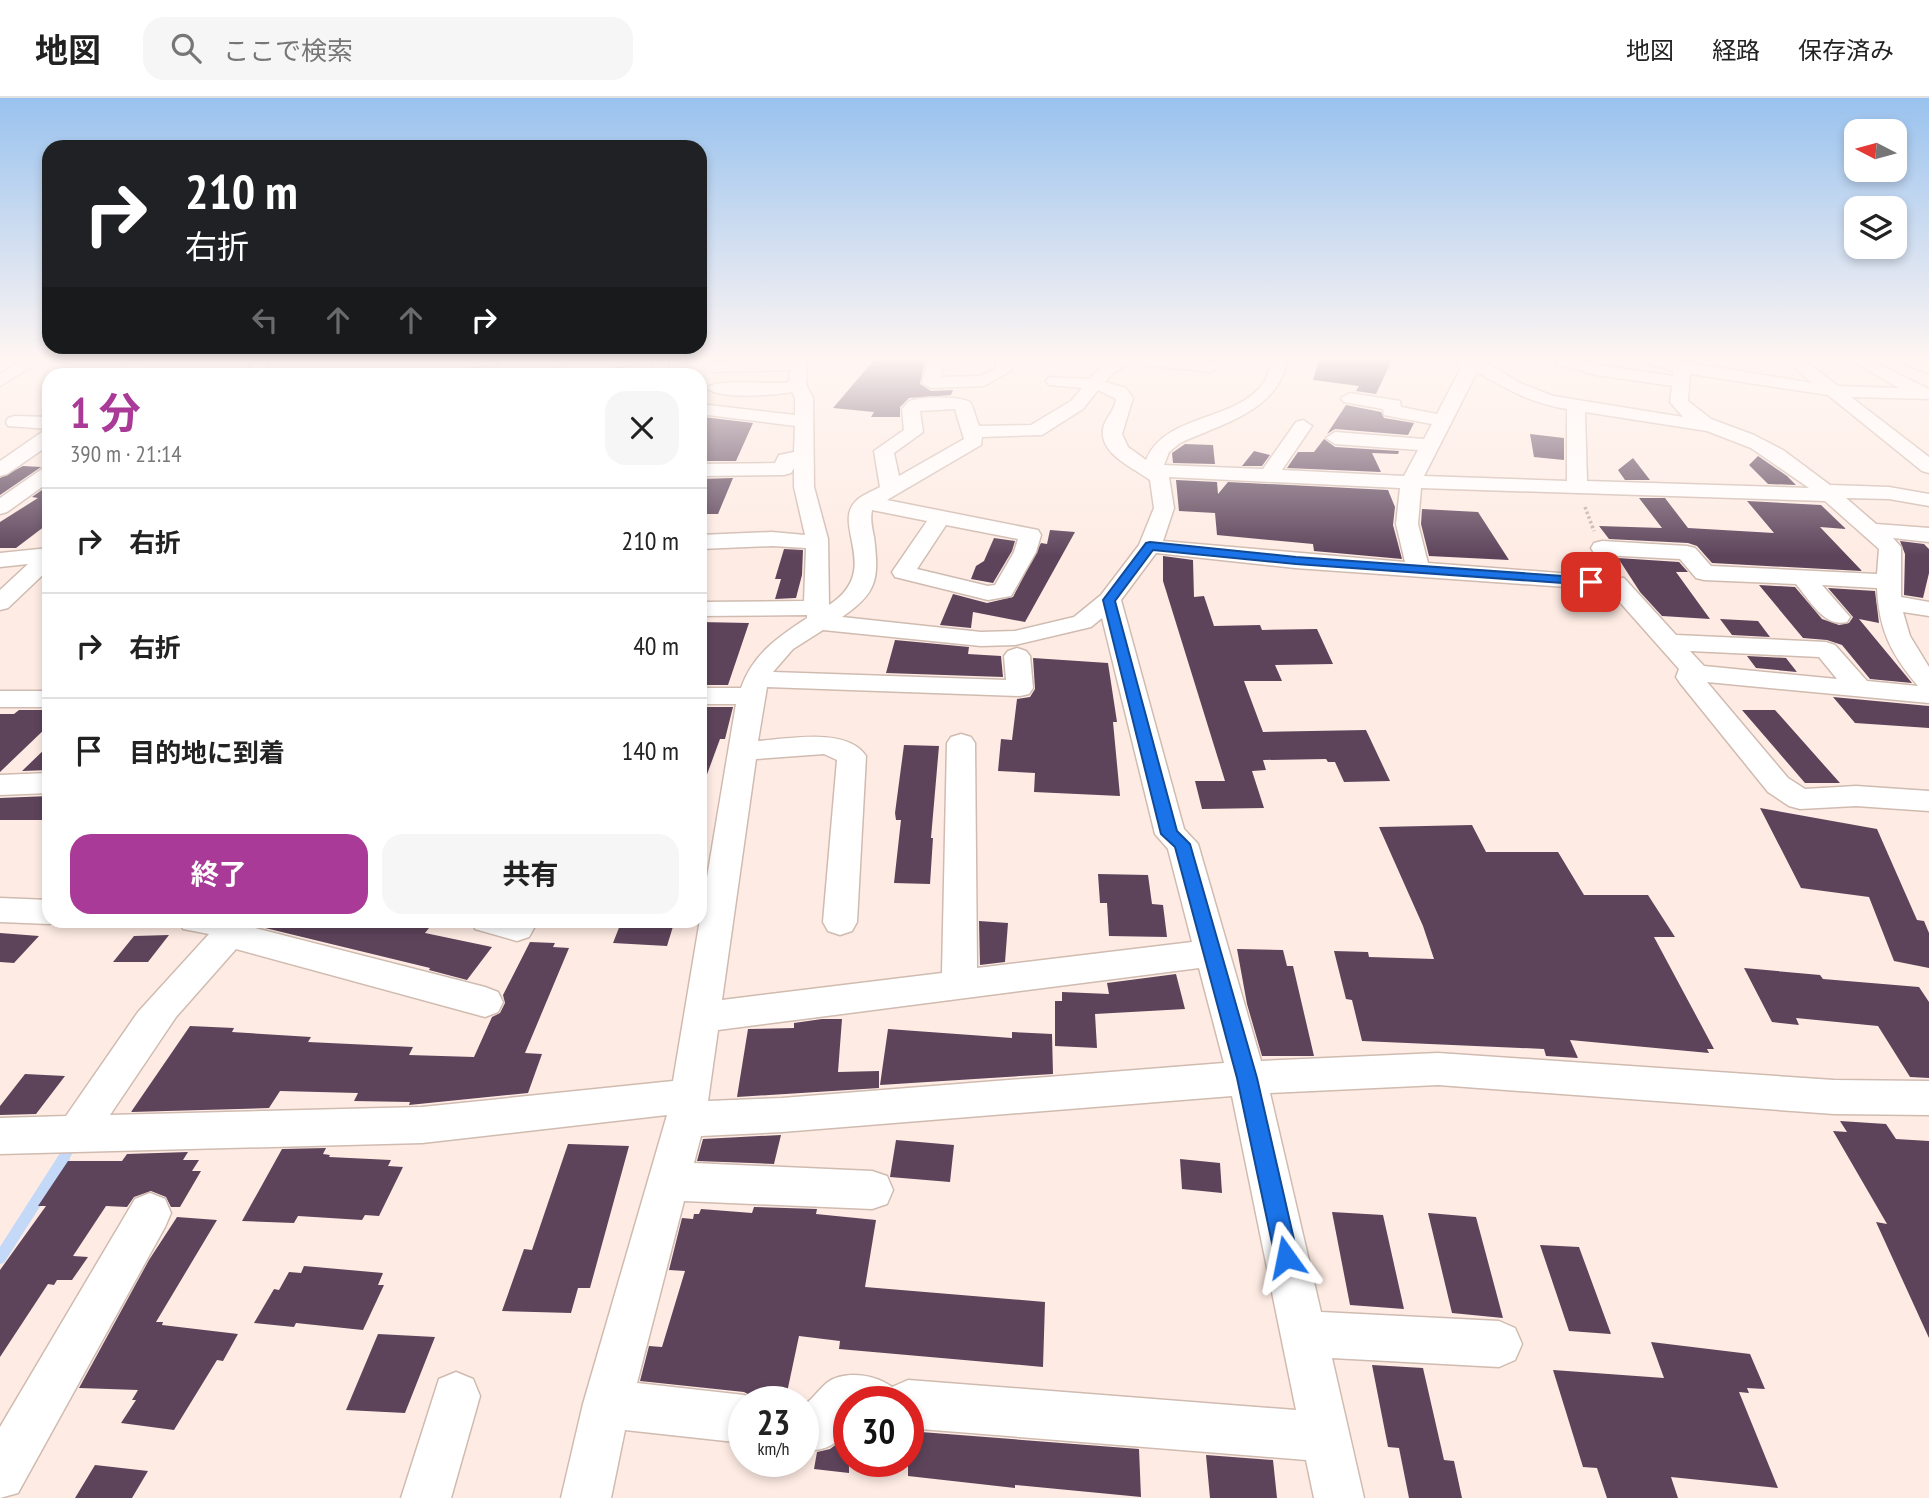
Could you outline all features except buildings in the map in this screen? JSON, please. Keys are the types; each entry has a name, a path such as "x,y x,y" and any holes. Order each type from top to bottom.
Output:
{"street":[{"path":"804,425 804,487 817,542 819,615"},
{"path":"891,490 884,451 914,432 913,425"},
{"path":"586,1498 607,1404 688,1107 743,751 754,687 760,670 784,644 819,615 852,600 863,586 866,565 860,514 868,503 974,441 969,425"},
{"path":"971,432 1035,430 1043,425"},
{"path":"707,610 819,615 981,639 1016,638 1083,622 1109,600 1150,546 1164,508 1160,478 1117,446 1113,425"},
{"path":"1152,470 1160,450 1173,439 1203,425"},
{"path":"1374,439 1382,425"},
{"path":"1418,570 1407,524 1411,482 1440,425"},
{"path":"1576,425 1577,486"},
{"path":"1701,425 1718,428"},
{"path":"1711,425 1758,444 1828,493 1890,547 1887,591 1893,624 1916,670 1929,683"},
{"path":"1876,425 1929,467"},
{"path":"1268,476 1303,426"},
{"path":"1335,438 1430,445"},
{"path":"0,470 42,441"},
{"path":"707,470 784,469 786,459 804,457"},
{"path":"1152,470 1411,482 1889,493 1929,500"},
{"path":"0,509 42,478"},
{"path":"868,503 941,517 1030,535 1025,552 1003,591 988,593 903,572 941,517"},
{"path":"1870,530 1929,535"},
{"path":"707,542 817,542"},
{"path":"1150,546 1418,570 1616,583 1692,668 1689,677 1778,785 1800,799 1856,796 1929,801"},
{"path":"1602,548 1687,553 1704,573 1802,577 1887,591 1929,609"},
{"path":"0,560 42,557"},
{"path":"0,603 42,563"},
{"path":"1802,577 1838,617"},
{"path":"1109,600 1170,834 1182,844 1247,1078 1339,1498"},
{"path":"1668,642 1826,650 1858,687"},
{"path":"707,695 754,687 1020,688 1017,656"},
{"path":"1690,673 1929,695"},
{"path":"0,699 42,699"},
{"path":"959,985 961,743"},
{"path":"743,751 828,745 852,757 840,922"},
{"path":"0,785 42,782"},
{"path":"0,910 42,912"},
{"path":"77,1133 116,1071 164,1005 232,928"},
{"path":"241,928 485,1002"},
{"path":"702,1017 1212,953"},
{"path":"0,1136 422,1125 688,1107 782,1115 1247,1078 1438,1069 1834,1097 1929,1098"},
{"path":"669,1181 872,1190"},
{"path":"0,1475 150,1213"},
{"path":"1303,1334 1499,1344"},
{"path":"426,1498 456,1395"},
{"path":"607,1404 728,1417"},
{"path":"924,1405 1326,1437"},
{"path":"819,1426 833,1411"}],"waterway":[{"path":"63,1159 72,1145"},
{"path":"0,1258 64,1158"}],"route":[{"path":"1286,1257 1247,1078 1182,844 1170,834 1109,600 1150,546 1296,561 1591,582"}]}
